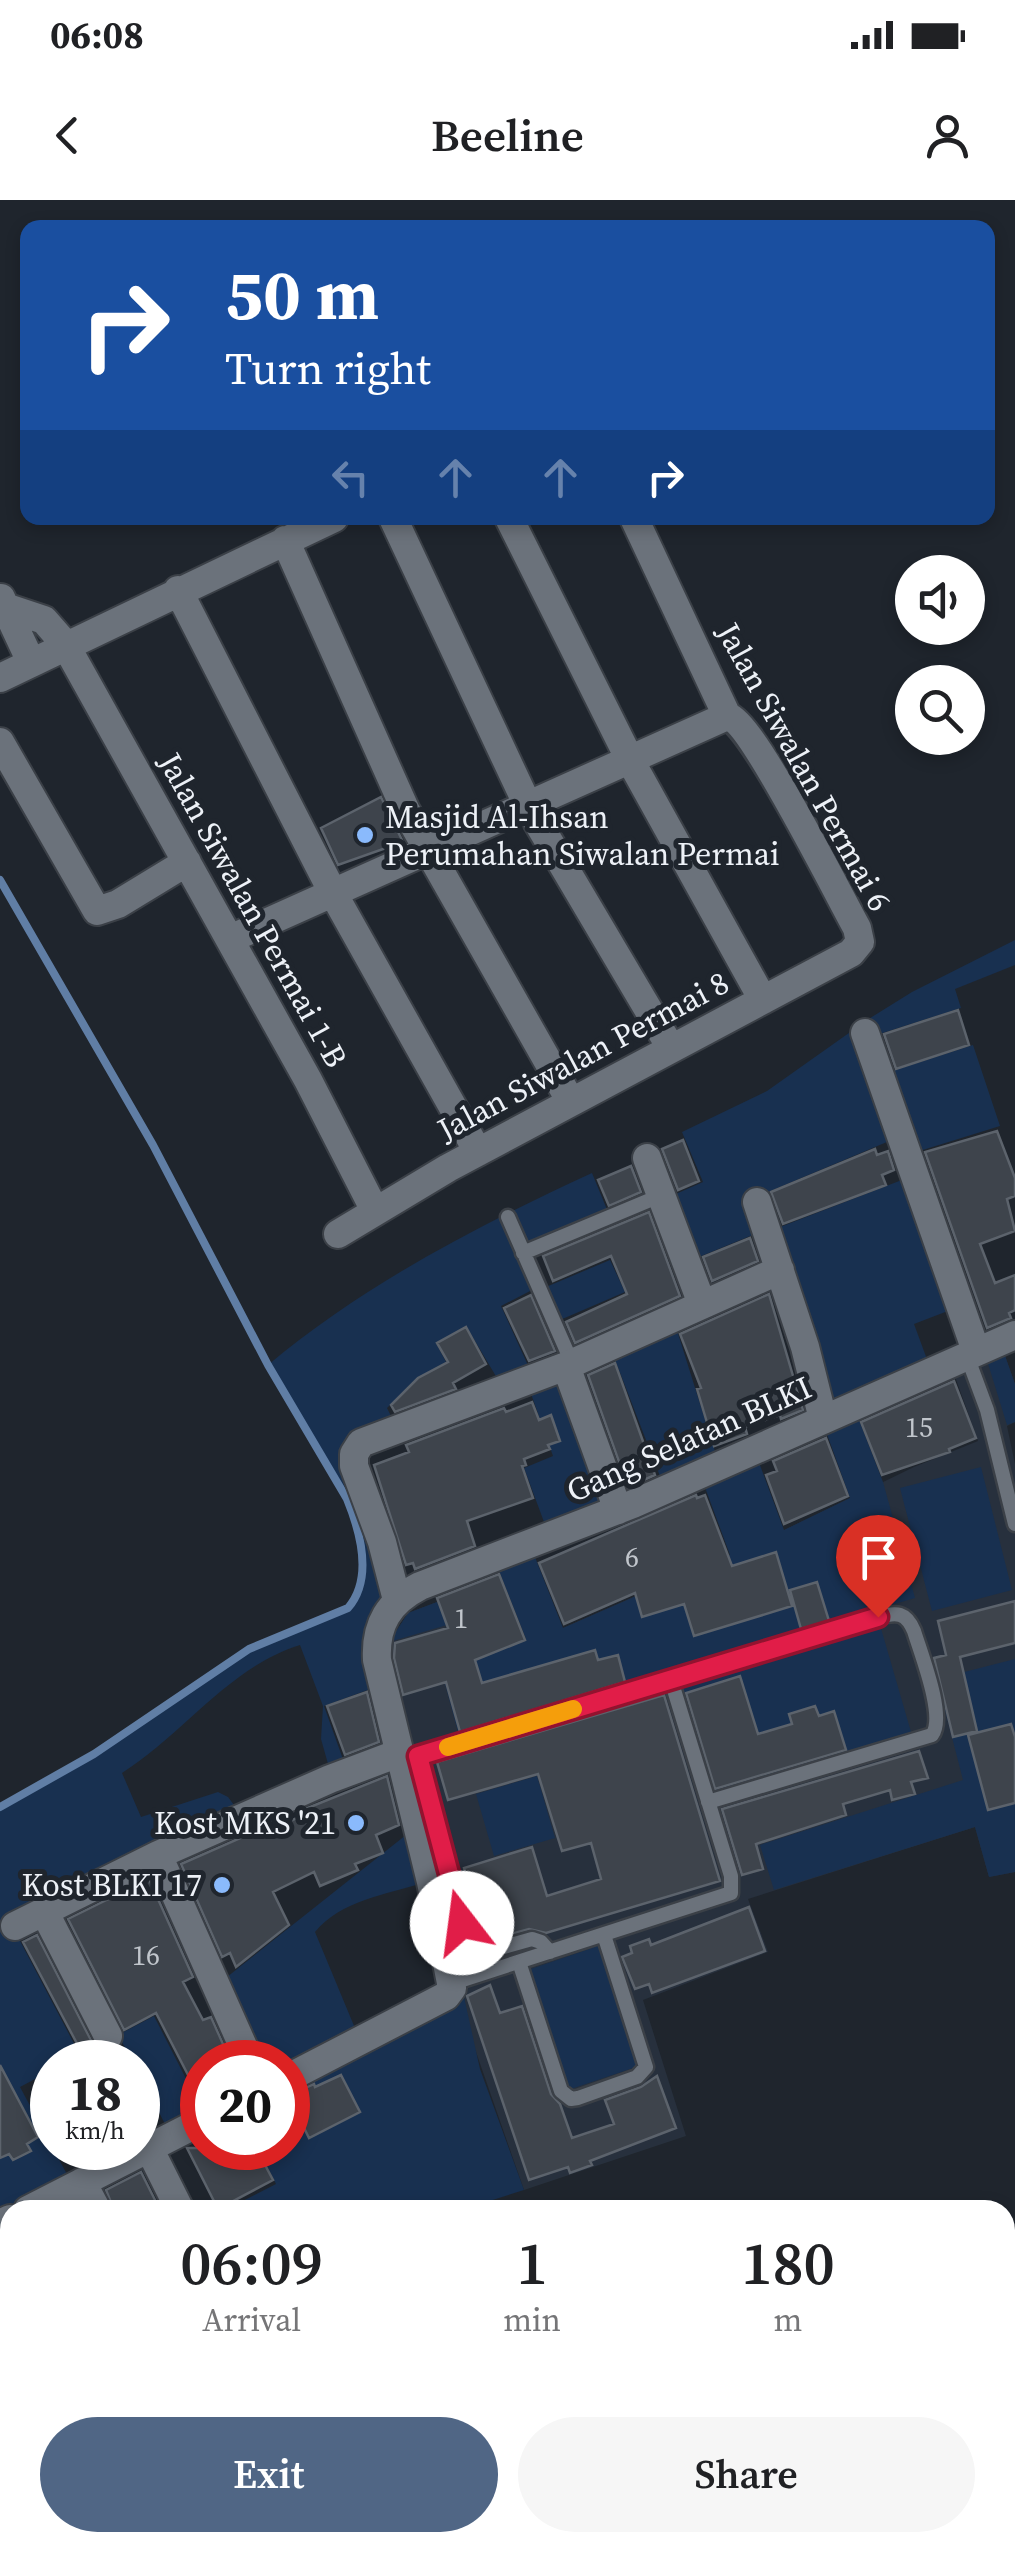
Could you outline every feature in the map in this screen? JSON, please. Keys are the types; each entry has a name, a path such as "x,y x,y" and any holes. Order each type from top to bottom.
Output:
{"street":[{"path":"0,678 318,525"},
{"path":"395,525 528,806 671,1048"},
{"path":"512,525 630,760 763,1000"},
{"name":"Jalan Siwalan Permai 6","path":"637,525 727,716 738,720 762,757 848,912 860,942"},
{"path":"285,540 382,761 427,851 571,1102"},
{"path":"178,590 333,893 478,1152"},
{"path":"3,602 44,620 65,644"},
{"path":"3,602 30,662"},
{"name":"Jalan Siwalan Permai 1-B","path":"65,644 308,1080 375,1211"},
{"path":"230,940 727,716"},
{"path":"0,742 98,911 118,904 187,862"},
{"name":"Jalan Siwalan Permai 8","path":"338,1234 478,1152 851,953 860,942"},
{"path":"866,1033 972,1353"},
{"path":"647,1158 702,1304"},
{"path":"757,1202 806,1347 823,1419"},
{"path":"310,2067 446,1996 464,1979 406,1756 376,1660 380,1628 394,1602 382,1542 354,1466 356,1448 368,1439 568,1365 780,1270"},
{"name":"Gang Selatan BLKI","path":"394,1602 420,1586 618,1510 1015,1334"},
{"path":"568,1365 618,1510"},
{"path":"15,1926 293,1794 406,1756"},
{"path":"158,1856 240,2040"},
{"path":"44,1912 108,2036"},
{"path":"47,2200 106,2170"},
{"path":"160,2170 175,2200"},
{"path":"82,2182 92,2200"}],"lane":[{"path":"523,1253 662,1195"},
{"path":"508,1217 568,1365"},
{"path":"972,1353 1015,1524"},
{"path":"464,1979 471,1956 406,1756 889,1614 903,1615 914,1631 937,1714 938,1723 932,1735 708,1802"},
{"path":"464,1979 731,1893 731,1876 671,1680"},
{"path":"519,1962 561,2092 567,2098 578,2098 637,2078 646,2067 604,1935"},
{"path":"471,1956 532,1939 550,1952"}],"shaded area":[{"path":"1015,940 1015,965 955,989 961,1008 873,1036 867,1020 912,992"},
{"path":"856,1028 894,1139 749,1200 760,1232 694,1259 669,1197 703,1182 682,1132 767,1091"},
{"path":"973,1045 1000,1126 913,1153 886,1073"},
{"path":"592,1173 608,1212 515,1252 532,1290 501,1306 531,1372 500,1383 466,1326 436,1343 446,1362 417,1378 387,1408 394,1422 362,1434 386,1594 373,1688 324,1706 345,1765 330,1771 321,1739 323,1706 300,1645 275,1655 229,1685 122,1773 141,1817 218,1792 237,1809 9,1920 72,2040 30,2040 30,2082 20,2087 30,2106 30,2170 65,2170 69,2178 26,2200 0,2200 0,1807 94,1754 249,1649 348,1607 361,1582 362,1552 354,1518 320,1449 268,1365 343,1308 423,1258"},
{"path":"907,1178 953,1309 914,1324 928,1362 830,1405 775,1229"},
{"path":"610,1260 625,1292 560,1320 546,1287"},
{"path":"675,1324 718,1461 663,1484 612,1352"},
{"path":"1003,1350 1015,1384 1015,1422 1007,1426 1015,1464 1015,1872 989,1877 975,1827 748,1899 768,1952 643,2000 686,2136 524,2190 468,2029 462,1980 383,1652 408,1613 437,1602 459,1654 563,1628 978,1441 953,1371"},
{"path":"1003,1350 1015,1384 1015,1422 1007,1425 986,1357"},
{"path":"562,1375 610,1507 547,1530 524,1468 553,1456 529,1388"},
{"path":"856,1412 883,1482 915,1598 458,1732 445,1684 466,1679 459,1654 526,1639 497,1566 533,1552 563,1628 730,1555 703,1482 757,1457 784,1530 850,1498 824,1426"},
{"path":"981,1467 1012,1590 932,1611 900,1488"},
{"path":"437,1602 447,1625 389,1642 408,1613"},
{"path":"880,1625 911,1732 713,1791 680,1685"},
{"path":"1015,1659 1015,1872 989,1877 975,1827 774,1890 760,1845 963,1780 937,1679"},
{"path":"537,1776 555,1838 494,1856 476,1794"},
{"path":"411,1831 423,1883 351,1906 325,1921 315,1932 357,2033 310,2057 310,2040 248,2040 222,1981"},
{"path":"598,1946 639,2066 568,2090 528,1970"},
{"path":"464,1997 480,2069 524,2190 492,2200 245,2200 276,2184 269,2170 310,2170 310,2077"},
{"path":"154,2016 180,2067 180,2121 167,2128 160,2114 160,2040 121,2040 118,2035"}],"building":[{"name":"Masjid Al-Ihsan Perumahan Siwalan Permai","path":"381,797 403,842 338,865 321,828"},
{"path":"958,1010 969,1045 896,1069 884,1034"},
{"path":"997,1131 1015,1178 1015,1196 1007,1199 1015,1231 980,1244 995,1283 1015,1275 1015,1310 1009,1313 1011,1318 987,1328 925,1152"},
{"path":"683,1140 699,1181 678,1190 662,1149"},
{"path":"875,1149 877,1155 888,1151 894,1170 882,1175 886,1185 783,1224 771,1192"},
{"path":"631,1166 641,1192 609,1206 598,1180"},
{"path":"649,1212 680,1296 575,1343 566,1322 627,1294 611,1256 553,1281 543,1256"},
{"path":"750,1238 758,1261 712,1281 703,1257"},
{"path":"769,1294 803,1410 745,1427 747,1434 714,1446 697,1389 701,1388 680,1334"},
{"path":"531,1295 555,1351 529,1361 504,1308"},
{"path":"466,1327 486,1364 453,1383 456,1389 395,1412 391,1405 418,1378 448,1362 437,1343"},
{"path":"615,1363 655,1475 628,1487 588,1375"},
{"path":"954,1381 976,1438 949,1449 950,1452 882,1475 861,1422"},
{"path":"532,1402 539,1420 551,1415 560,1441 524,1459 526,1465 522,1466 533,1498 467,1521 475,1546 415,1569 413,1563 406,1565 374,1465 409,1452 406,1445 504,1408 506,1412"},
{"path":"826,1438 848,1496 784,1524 766,1475 777,1471 773,1461"},
{"path":"696,1495 705,1495 732,1566 776,1552 792,1606 694,1636 684,1604 642,1617 635,1593 564,1624 539,1563"},
{"path":"499,1574 525,1640 475,1660 482,1683 595,1650 598,1660 618,1655 625,1682 460,1732 446,1682 403,1695 394,1658 395,1643 448,1628 437,1598"},
{"path":"817,1582 829,1621 801,1629 790,1590"},
{"path":"1015,1601 1015,1643 960,1657 977,1731 953,1737 934,1658 946,1655 938,1621"},
{"path":"740,1676 758,1734 792,1724 789,1714 815,1706 819,1716 834,1711 846,1750 715,1789 686,1693"},
{"path":"367,1692 379,1742 345,1755 327,1706"},
{"path":"664,1695 720,1881 546,1933 529,1929 486,1941 464,1868 532,1847 547,1896 601,1879 591,1843 562,1851 538,1774 448,1800 437,1762"},
{"path":"1011,1724 1015,1737 1015,1803 988,1810 968,1735"},
{"path":"919,1751 928,1778 911,1782 915,1794 892,1800 890,1790 843,1804 846,1815 756,1844 763,1869 742,1875 722,1809"},
{"path":"387,1776 399,1825 376,1835 383,1853 355,1864 358,1870 320,1886 314,1872 273,1892 289,1925 236,1967 230,1953 222,1957 181,1864 261,1829 263,1832 307,1814 305,1809"},
{"path":"149,1879 193,1977 183,1982 203,2020 211,2017 221,2040 180,2040 180,2059 156,2013 124,2030 68,1919"},
{"path":"749,1907 765,1951 652,1993 649,1984 635,1989 622,1957 632,1953 630,1946 649,1939 651,1945"},
{"path":"37,1935 91,2040 75,2040 23,1942"},
{"path":"490,1985 500,2013 522,2006 551,2094 560,2104 572,2138 614,2124 605,2100 641,2087 657,2076 676,2128 590,2161 592,2165 570,2173 568,2167 529,2180 467,1996"},
{"path":"0,2065 30,2122 30,2152 13,2160 9,2154 0,2158"},
{"path":"341,2075 360,2112 310,2137 310,2086"},
{"path":"198,2170 268,2170 273,2180 235,2200 213,2200"},
{"path":"141,2172 155,2200 110,2200 106,2190"}],"waterway":[{"path":"0,880 153,1145 268,1365 347,1499 360,1540 363,1569 361,1583 348,1608 249,1649 94,1754 0,1807"}],"slow traffic":[{"path":"448,1747 573,1709"}],"place":[{"name":"Masjid Al-Ihsan Perumahan Siwalan Permai","path":"365,835"},
{"name":"Kost MKS '21","path":"356,1823"},
{"name":"Kost BLKI 17","path":"222,1885"}],"route":[{"path":"462,1923 418,1756 878,1617"}]}
